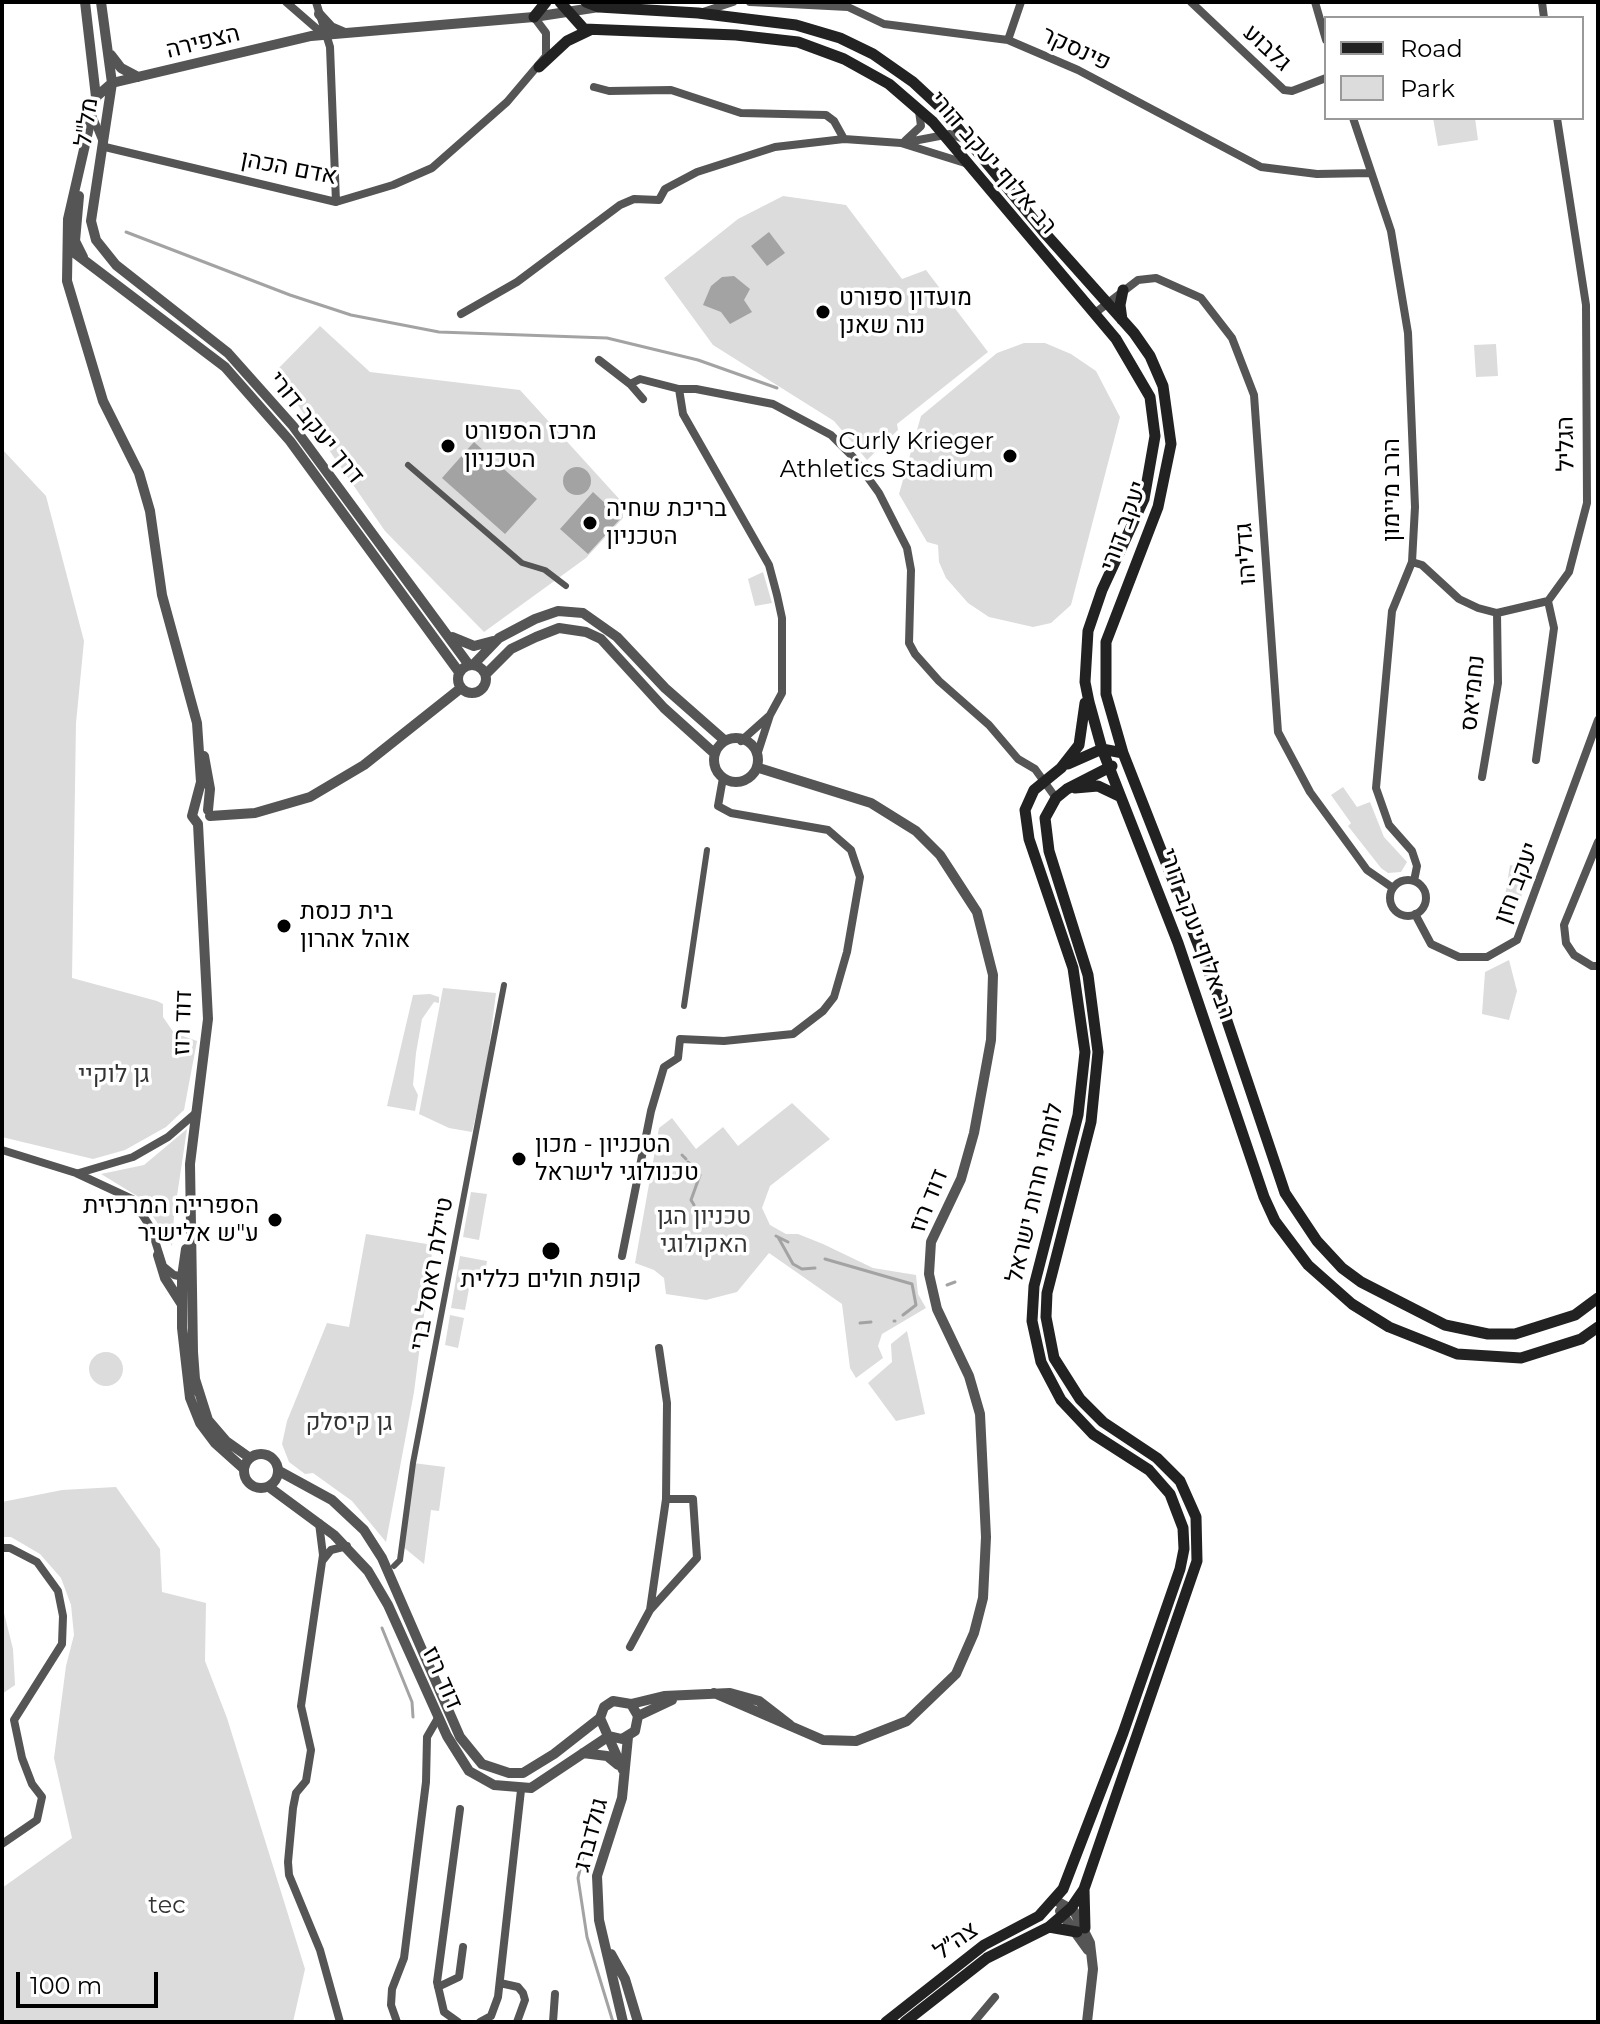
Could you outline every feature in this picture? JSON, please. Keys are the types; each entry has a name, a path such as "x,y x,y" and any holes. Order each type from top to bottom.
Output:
{"main road":[{"path":"534,17 546,2"},
{"name":"רב אלוף יעקב דורי","path":"586,2 599,7 698,13 796,25 858,46 913,82 942,109 1122,321"},
{"path":"563,7 580,27 591,30"},
{"path":"539,67 567,41 591,30"},
{"name":"רב אלוף יעקב דורי","path":"591,30 736,35 798,42 856,65 913,103 944,135 1095,313 1142,379 1150,397 1155,436 1144,499 1091,623 1085,682 1102,749 1183,955 1264,1197 1275,1221 1308,1265 1329,1286 1389,1327 1457,1354 1521,1358 1581,1339 1598,1327"},
{"path":"1094,290 1108,295 1121,291 1122,321"},
{"name":"יעקב דורי","path":"1122,321 1150,356 1163,386 1171,444 1158,507 1106,642 1106,694 1123,753"},
{"path":"1061,768 1083,733 1085,682"},
{"path":"1043,780 1102,749 1123,753 1110,769 1067,789 1056,798"},
{"name":"רב אלוף יעקב דורי","path":"1123,753 1221,1003 1285,1193 1323,1248 1361,1282 1413,1311 1445,1325 1488,1334 1515,1334 1547,1326 1575,1315 1598,1298"},
{"name":"לוחמי חרות ישראל","path":"1043,780 1029,798 1026,824 1073,968 1085,1052 1078,1115 1034,1286 1035,1343 1048,1378 1076,1418 1149,1470 1170,1494 1183,1528 1184,1549 1180,1569 1098,1801 1066,1883 1055,1900"},
{"path":"1067,789 1098,786 1121,798"},
{"name":"לוחמי חרות ישראל","path":"1056,798 1045,818 1046,836 1088,975 1098,1052 1091,1122 1047,1293 1049,1339 1062,1374 1080,1399 1103,1422 1157,1458 1180,1481 1196,1517 1199,1537 1190,1585 1084,1889 1067,1912"},
{"path":"1049,1927 1081,1930 1084,1889"},
{"name":"צה״ל","path":"886,2022 984,1945 1028,1924 1055,1900"},
{"name":"צה״ל","path":"905,2022 987,1958 1049,1927 1067,1912"}],"street":[{"name":"מל\"ל","path":"85,2 96,97 94,120 85,142"},
{"name":"מל\"ל","path":"91,221 105,147 112,83 101,2"},
{"path":"316,2 330,47 336,202"},
{"path":"698,13 733,2"},
{"name":"פינסקר","path":"750,2 848,7 884,24 1008,40 1078,70 1261,167 1373,178"},
{"path":"1008,40 1021,2"},
{"name":"גלבוע","path":"1191,2 1284,90 1292,91 1324,79"},
{"path":"1315,2 1324,33"},
{"path":"291,4 324,35 534,17 563,7 599,7"},
{"path":"319,14 331,27 346,34"},
{"path":"534,17 544,27 547,41 546,56 539,67"},
{"name":"הצפירה","path":"112,83 324,35"},
{"path":"107,47 121,68 140,78"},
{"name":"אדם הכהן","path":"105,147 336,202 393,185 432,168 507,102 539,67"},
{"path":"96,97 112,83"},
{"path":"594,87 609,91 671,90 741,113 826,115 834,121 844,139"},
{"path":"901,143 917,133 921,126 921,114 913,103"},
{"path":"94,120 105,147"},
{"name":"הרב מיימון","path":"1354,120 1391,231 1408,333 1415,507 1412,562 1392,611 1376,788 1389,825 1412,851 1417,866 1414,881"},
{"name":"הגליל","path":"1548,601 1569,572 1587,503 1586,305 1557,120"},
{"path":"901,143 944,135 956,135 968,141"},
{"path":"461,314 517,282 620,205 634,199 659,200 665,189 697,172 775,147 844,139 901,143 970,165"},
{"path":"85,142 87,155 75,234 103,401 143,486 156,542 162,595 197,723 199,748 209,775 209,813 206,823 198,824"},
{"path":"79,258 68,248 68,219 85,142"},
{"path":"75,234 81,238 88,235 91,221"},
{"path":"79,258 91,221"},
{"name":"דרך יעקב דורי","path":"79,258 116,265 235,360 293,426 441,629 471,664"},
{"name":"דרך יעקב דורי","path":"79,258 225,367 290,441 459,672"},
{"name":"גדליהו","path":"1107,303 1121,291 1151,277 1172,283 1201,298 1232,338 1254,395 1278,732 1310,792 1367,870 1393,888"},
{"path":"1095,313 1107,303"},
{"path":"599,360 630,384 643,399"},
{"path":"630,384 640,379 679,389 696,389 773,404 831,435 853,457 879,493 907,548 911,570 909,643 915,654 939,681 973,709 1018,759 1043,780 1056,798"},
{"path":"679,389 683,414 772,575 782,618 782,693 770,715 758,752 759,768 744,782 723,778 715,767 714,753 723,739"},
{"path":"408,465 522,563 545,570 566,586"},
{"path":"1412,562 1422,565 1459,599 1497,613 1548,601 1554,628 1536,760"},
{"path":"441,629 458,642 474,646 558,611 583,613 617,637 665,688 723,739 741,741 758,752"},
{"name":"נחמיאס","path":"1482,777 1498,683 1497,613"},
{"path":"461,688 478,693 485,686 486,674 511,649 536,637 559,628 586,632 601,639 664,708 714,753"},
{"path":"461,688 459,672 499,638"},
{"path":"471,664 486,674"},
{"path":"195,808 209,813 255,813 310,797 364,765 461,688"},
{"path":"741,741 770,715"},
{"name":"יעקב חזן","path":"1415,914 1431,944 1459,957 1487,957 1517,940 1597,726"},
{"name":"דוד רוז","path":"199,748 201,782 192,816 198,824 208,1019 190,1164 182,1306 184,1361 193,1408 215,1443 247,1464"},
{"name":"דוד רוז","path":"631,1704 714,1693 823,1740 849,1742 881,1734 907,1721 956,1674 974,1633 983,1598 986,1537 980,1414 969,1376 937,1309 929,1274 931,1242 961,1179 982,1101 992,1030 993,975 977,912 940,855 916,831 871,803 759,768"},
{"path":"622,1256 651,1111 664,1067 678,1058 680,1039 724,1041 793,1034 823,1011 834,997 847,952 860,877 851,850 828,830 731,813 718,806 723,778"},
{"path":"1598,842 1564,925 1566,943 1574,955 1592,966 1598,966"},
{"path":"684,1006 707,850"},
{"path":"1402,881 1414,881 1423,888 1426,899 1415,914 1406,916 1395,911 1390,900 1393,888 1402,881"},
{"name":"טיילת ראסל ברי","path":"394,1566 400,1560 413,1463 504,985"},
{"path":"76,1173 133,1157 168,1137 197,1111"},
{"path":"2,1150 76,1173 132,1199 151,1228 165,1278 182,1306"},
{"path":"158,1255 170,1273 186,1277"},
{"name":"דוד רוז","path":"186,1277 194,1365 202,1405 217,1432 247,1464"},
{"path":"650,1610 666,1499 667,1403 665,1367 659,1348"},
{"path":"268,1455 276,1461 279,1471 269,1487 259,1489 249,1484 247,1464 268,1455"},
{"name":"דוד רוז","path":"279,1471 332,1500 364,1530 382,1558 460,1737 482,1764 509,1773 523,1773 554,1754 600,1718"},
{"name":"דוד רוז","path":"269,1487 347,1546 368,1571 388,1605 456,1755 469,1771 494,1785 521,1790"},
{"path":"630,1647 650,1610 697,1558 693,1499 666,1499"},
{"path":"319,1523 323,1545 301,1706 311,1750 306,1781 296,1793 288,1862 289,1875 320,1950 340,2022"},
{"path":"319,1568 331,1550 347,1546"},
{"path":"2,1548 10,1548 37,1562 58,1591 63,1616 62,1644 52,1665 14,1720 22,1758 32,1784 42,1797 37,1820 2,1844"},
{"name":"דוד רוז","path":"638,1716 685,1695"},
{"path":"480,2022 491,2016 496,2007 521,1790 548,1779 609,1736 628,1737 636,1728 638,1716 631,1704 613,1701 604,1707 600,1718 602,1729 609,1736 625,1775"},
{"path":"397,2022 391,1994 404,1958 426,1782 427,1737 431,1725 438,1718"},
{"name":"גולדברג","path":"623,2022 598,1911 597,1876 622,1798 628,1737"},
{"path":"583,1753 613,1759 625,1775"},
{"path":"458,2022 444,2012 438,1987 460,1809"},
{"path":"1055,1900 1081,1930 1092,1959 1087,2022"},
{"name":"גולדברג","path":"605,1944 625,1979 638,2022"},
{"path":"438,1987 459,1977 463,1947"},
{"path":"612,1957 630,2022"},
{"path":"500,1983 518,1987 523,1993 525,2000 517,2022"},
{"path":"553,2022 555,1994"},
{"path":"974,2022 995,1997"}],"green space":[{"path":"1433,120 1475,120 1478,140 1438,146"},
{"name":"מועדון ספורט נוה שאנן","path":"783,196 846,205 902,279 926,270 988,352 897,424 898,430 867,460 834,421 713,345 664,278 738,219"},
{"name":"מרכז הספורט הטכניון","path":"320,326 370,372 520,390 622,502 623,518 586,558 484,632 385,531 275,372"},
{"name":"Curly Krieger Athletics Stadium","path":"1024,343 1045,343 1071,354 1096,371 1120,417 1071,605 1051,623 1033,627 989,617 968,603 946,578 939,562 938,545 927,542 899,494 921,416 997,353"},
{"path":"1496,344 1498,376 1476,377 1474,345"},
{"name":"גן לוקיי","path":"2,449 46,496 84,641 76,723 72,978 163,1004 163,1017 174,1033 197,1041 184,1110 166,1127 125,1150 93,1159 2,1137"},
{"path":"763,572 772,603 755,606 748,579"},
{"path":"1343,787 1357,807 1370,802 1384,837 1407,862 1401,872 1388,873 1381,868 1348,826 1351,823 1331,795"},
{"path":"1510,865 1526,868 1521,899 1505,897"},
{"path":"1509,960 1517,991 1509,1020 1482,1014 1485,972"},
{"path":"443,988 496,993 486,1071 472,1132 449,1128 419,1114"},
{"path":"413,995 439,997 439,1003 434,1002 422,1019 413,1085 418,1095 415,1111 387,1106"},
{"name":"טכניון הגן האקולוגי","path":"792,1103 830,1139 770,1186 762,1208 770,1225 786,1234 798,1234 823,1244 873,1268 916,1275 918,1294 926,1308 882,1334 878,1346 883,1358 856,1378 850,1368 842,1304 769,1253 737,1292 706,1300 666,1294 664,1278 654,1270 635,1263 659,1128 672,1118 696,1149 723,1127 738,1146"},
{"path":"187,1129 172,1246 142,1199 101,1174 144,1165"},
{"path":"471,1192 487,1194 479,1240 463,1237"},
{"name":"גן קיסלק","path":"366,1234 433,1245 414,1392 386,1542 352,1501 313,1473 305,1474 289,1462 282,1444 287,1421 327,1323 349,1327"},
{"path":"460,1256 487,1261 484,1280 471,1278 465,1310 451,1308"},
{"path":"450,1315 464,1318 458,1348 445,1345"},
{"path":"907,1331 925,1414 896,1421 868,1383 892,1362 891,1344"},
{"path":"106,1352 118,1357 123,1369 118,1381 106,1386 94,1381 89,1369 94,1357"},
{"path":"413,1463 445,1467 439,1511 431,1510 424,1564 402,1546"},
{"name":"tec","path":"116,1487 160,1549 162,1592 206,1603 205,1661 227,1718 305,1969 293,2022 2,2022 2,1888 72,1838 54,1758 66,1666 74,1635 71,1605 61,1578 40,1554 11,1537 2,1537 2,1502 62,1490"},
{"path":"2,1605 13,1649 15,1685 2,1694"}],"shaded area":[{"path":"769,232 785,253 767,266 751,246"},
{"path":"734,276 750,289 744,300 752,312 730,324 721,312 703,305 711,286 722,277"},
{"path":"474,442 537,499 505,534 442,478"},
{"path":"577,467 587,471 591,481 587,491 577,495 567,491 563,481 567,471"},
{"name":"בריכת שחיה הטכניון","path":"593,492 621,518 588,554 560,529"}],"waterway":[{"path":"126,232 351,315 439,332 607,338 698,360 777,388"},
{"path":"682,1155 686,1159"},
{"path":"688,1162 692,1166"},
{"path":"693,1167 700,1175 691,1200 694,1205"},
{"path":"704,1213 723,1220"},
{"path":"776,1236 788,1242"},
{"path":"778,1237 793,1264 802,1269 815,1268"},
{"path":"825,1259 912,1284 916,1305 903,1315"},
{"path":"947,1285 955,1282"},
{"path":"860,1323 871,1322"},
{"path":"382,1628 412,1702 413,1717"},
{"path":"585,1849 578,1878 587,1937 613,2022"}],"place":[{"name":"מועדון ספורט נוה שאנן","path":"823,312"},
{"name":"מרכז הספורט הטכניון","path":"448,446"},
{"name":"Curly Krieger Athletics Stadium","path":"1010,456"},
{"name":"בריכת שחיה הטכניון","path":"590,523"},
{"name":"בית כנסת אוהל אהרון","path":"284,926"},
{"name":"הטכניון - מכון טכנולוגי לישראל","path":"519,1159"},
{"name":"הספרייה המרכזית ע\"ש אלישיר","path":"275,1220"},
{"name":"קופת חולים כללית","path":"551,1251"}]}
